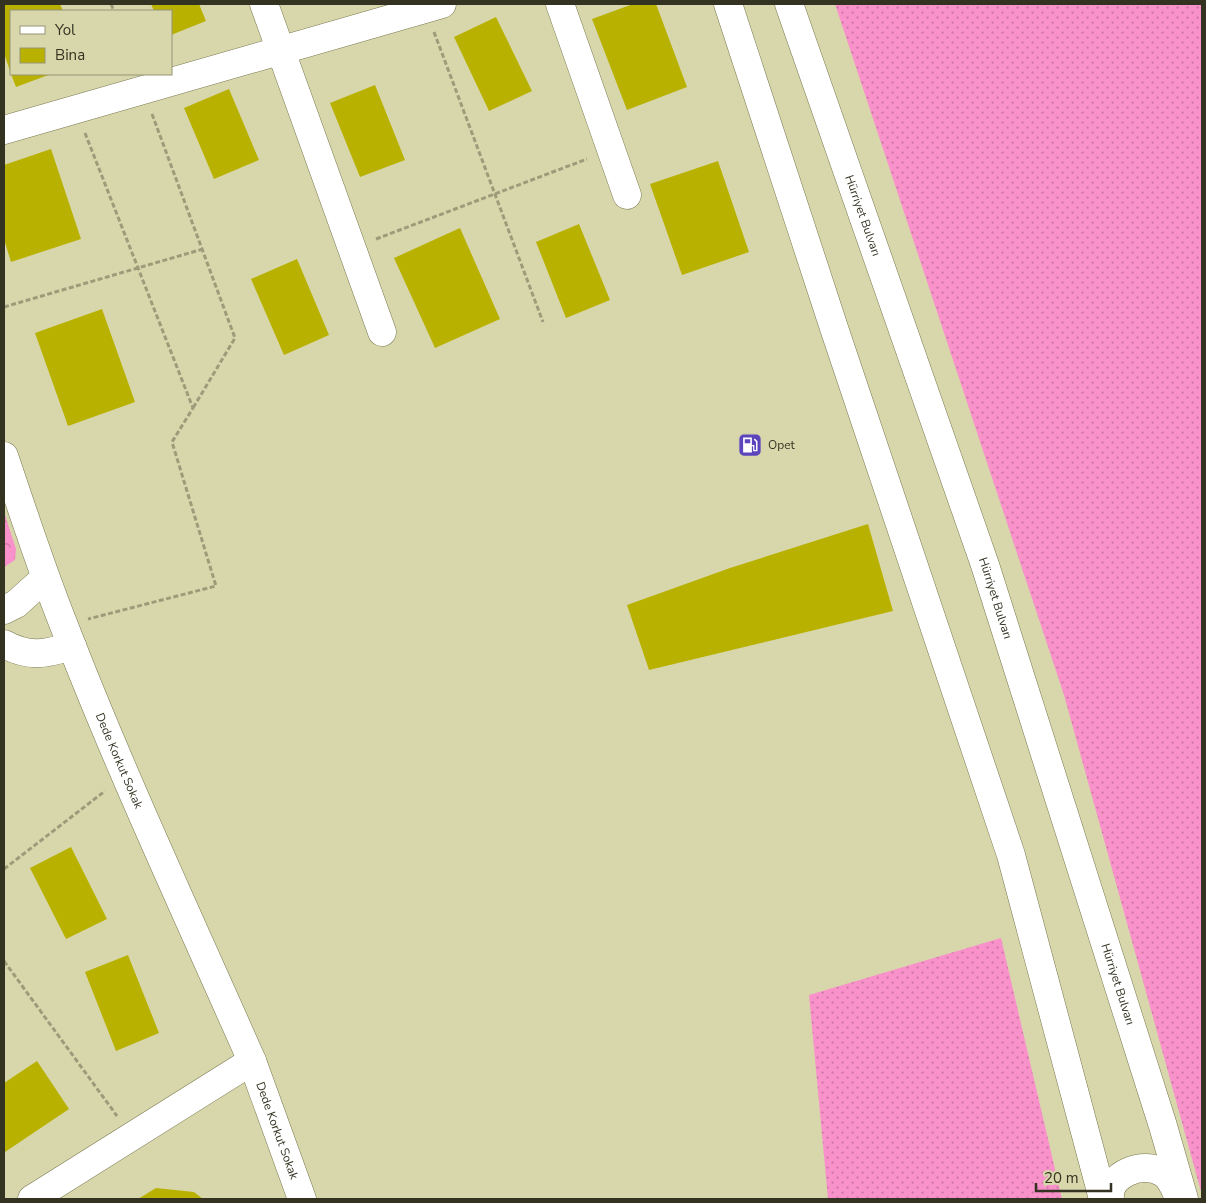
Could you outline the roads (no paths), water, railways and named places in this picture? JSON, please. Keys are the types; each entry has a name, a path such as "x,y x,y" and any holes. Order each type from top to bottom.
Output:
{"main road":[{"path":"264,4 382,332"},
{"path":"560,4 627,195"},
{"path":"728,4 831,319 1011,855 1103,1199"},
{"name":"Hürriyet Bulvarı","path":"789,4 985,565 1163,1126 1182,1199"},
{"path":"4,130 433,6"},
{"name":"Dede Korkut Sokak","path":"4,456 45,578 68,636 125,775 252,1061 302,1199"},
{"path":"4,610 16,604 45,578"},
{"path":"4,644 12,649 29,654 50,653 68,636"},
{"path":"32,1199 252,1061"},
{"path":"1110,1199 1109,1195 1114,1184 1123,1174 1135,1169 1152,1168 1162,1172 1169,1178 1182,1199"}],"place":[{"name":"Opet","path":"750,445"}]}
